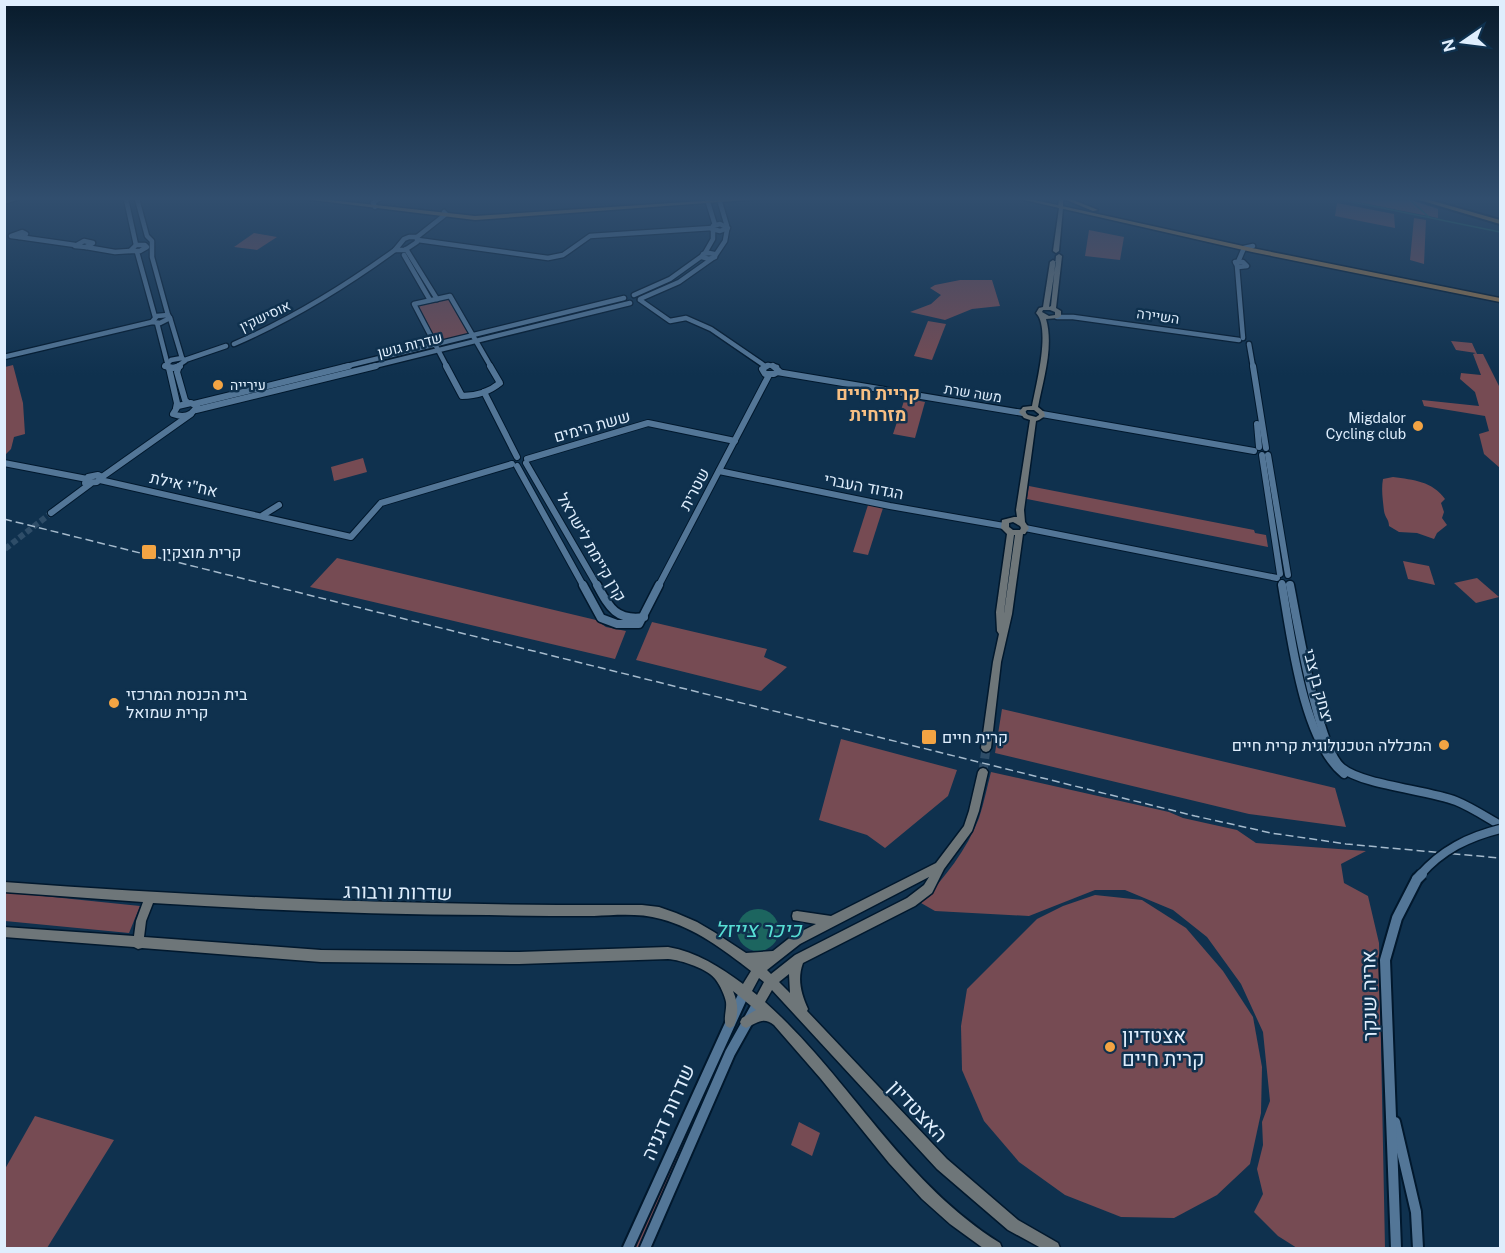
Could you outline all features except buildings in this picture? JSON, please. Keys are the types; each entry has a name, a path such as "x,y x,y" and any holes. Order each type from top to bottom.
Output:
{"highway":[{"path":"1298,257 1500,298"},
{"path":"1302,257 1427,281 1500,298"}],"main road":[{"path":"1035,408 1046,325 1053,313 1057,257"},
{"path":"1046,325 1042,316 1053,313"},
{"path":"1023,411 1035,408"},
{"path":"1023,411 1033,419 1040,418 1042,414 1035,408"},
{"path":"986,748 1002,635 1008,614 1033,419"},
{"path":"1004,526 1005,522 1018,527"},
{"path":"1004,526 1018,527"},
{"path":"758,1003 771,981 799,959 921,895 936,878 940,866 968,828 975,811 983,772"},
{"path":"745,991 758,970 796,940 940,866"},
{"name":"שדרות ורבורג","path":"4,887 299,907 446,911 656,911 669,914 690,925 744,959 771,981"},
{"path":"138,944 141,921 150,898"},
{"path":"796,940 801,931 799,917 833,921"},
{"path":"4,932 138,944 321,956 519,958 668,953 690,957 745,991 773,1017 800,1043 918,1185 966,1229 995,1248"},
{"path":"744,959 774,956"},
{"path":"799,959 794,970 795,987 807,1018"},
{"path":"719,974 730,995 732,1008 730,1022"},
{"name":"האצטדיון","path":"771,981 942,1164 1013,1225 1053,1248"},
{"path":"746,1022 760,1014 773,1017"}],"street":[{"path":"51,513 87,482 99,477 139,451 171,423 175,412 177,403 139,257"},
{"path":"152,257 183,359 177,372 185,400 192,408"},
{"name":"אוסישקין","path":"168,365 234,344 270,329 318,303 384,257"},
{"path":"408,257 430,300"},
{"path":"409,257 437,299"},
{"path":"700,257 670,279 634,295 636,301 669,324 691,320 707,328 763,367 763,373 769,375 778,371"},
{"name":"שדרות גושן","path":"356,367 438,351 636,301 685,279 699,271 713,257"},
{"name":"יצחק בן צבי","path":"1240,257 1237,264 1244,340 1283,579 1303,691 1321,747 1333,768 1339,772 1456,801 1500,827"},
{"name":"יצחק בן צבי","path":"1244,340 1242,291 1247,257"},
{"path":"1237,264 1245,266"},
{"name":"שדרות גושן","path":"192,408 356,367 435,344 634,295"},
{"path":"450,296 500,383 495,389 462,396 414,304 437,299 450,296"},
{"path":"624,298 625,302 636,301"},
{"name":"השיירה","path":"1053,313 1244,340"},
{"path":"550,316 550,320 554,322"},
{"path":"4,357 169,317"},
{"path":"168,365 179,366"},
{"name":"משה שרת","path":"763,367 773,365 778,371 1023,411"},
{"name":"שטרית","path":"644,617 769,375"},
{"path":"484,392 517,457 513,459 514,465"},
{"path":"175,412 192,408"},
{"path":"175,412 192,408"},
{"path":"139,451 154,443 192,408"},
{"path":"1042,414 1262,451"},
{"name":"ששת הימים","path":"351,537 381,503 648,423 735,441"},
{"name":"ששת הימים","path":"517,457 526,461"},
{"name":"קרן קיימת לישראל","path":"526,461 611,610 633,620 644,617"},
{"path":"4,463 87,482"},
{"name":"קרן קיימת לישראל","path":"514,465 601,618 630,626 641,623 644,617"},
{"name":"הגדוד העברי","path":"719,471 1004,526"},
{"name":"אח\"י אילת","path":"99,477 351,537"},
{"path":"263,515 279,505"},
{"path":"1018,527 1283,579"},
{"name":"אריה שנקר","path":"1396,1248 1385,960 1390,933 1399,910 1417,879 1449,848 1464,839 1500,827"},
{"name":"שדרות דגניה","path":"628,1248 745,991"},
{"name":"שדרות דגניה","path":"645,1248 730,1053 758,1003"},
{"name":"אריה שנקר","path":"1392,1112 1403,1149 1416,1212 1419,1248"}],"shaded area":[{"path":"1098,257 1120,257 1120,260"},
{"path":"1410,257 1424,257 1424,264 1410,260"},
{"path":"960,280 992,280 1000,306 972,309 945,320 910,312 931,304 941,295 930,288"},
{"path":"448,298 469,334 437,342 418,305"},
{"path":"928,321 946,324 932,360 914,356"},
{"path":"1451,341 1472,343 1477,354 1483,354 1500,388 1500,468 1484,454 1479,434 1489,431 1485,416 1424,406 1422,400 1479,406 1475,392 1460,379 1461,373 1481,375 1473,354 1476,353 1456,350"},
{"path":"13,365 23,403 25,434 14,437 11,449 5,455 5,367"},
{"path":"905,398 925,402 915,438 893,434"},
{"path":"363,458 367,472 334,481 331,467"},
{"path":"1393,477 1428,485 1445,499 1441,503 1444,512 1442,518 1447,525 1437,533 1434,539 1417,533 1399,532 1389,526 1384,511 1382,483 1383,479"},
{"path":"1029,486 1254,530 1255,533 1266,535 1268,547 1027,499"},
{"path":"868,505 883,508 868,555 853,552"},
{"path":"337,558 596,620 606,627 626,631 615,659 310,587"},
{"path":"1403,561 1429,566 1435,585 1408,579"},
{"path":"1477,578 1499,597 1476,603 1454,583"},
{"path":"652,622 767,649 764,657 787,667 761,691 636,660"},
{"path":"1002,709 1335,788 1346,827 1249,814 995,753"},
{"path":"841,739 957,770 948,796 885,848 867,835 819,820"},
{"path":"991,772 1169,812 1183,818 1237,830 1256,843 1366,851 1341,864 1344,883 1368,896 1379,943 1385,1248 1297,1248 1278,1236 1254,1212 1263,1194 1257,1169 1263,1145 1262,1122 1270,1101 1263,1032 1241,984 1207,937 1173,910 1125,890 1095,890 1029,916 935,911 921,903 946,874 974,830"},
{"path":"4,892 140,906 129,933 5,921"},
{"name":"אצטדיון קרית חיים","path":"1095,895 1142,900 1186,928 1223,971 1253,1017 1262,1067 1261,1113 1250,1164 1217,1195 1174,1218 1121,1217 1065,1195 1019,1162 984,1121 962,1070 961,1026 967,989 1037,919 1063,906"},
{"path":"701,1089 710,1095 642,1248 630,1248"},
{"path":"35,1116 114,1140 47,1248 5,1248 5,1169"},
{"path":"799,1122 820,1133 812,1156 791,1145"}],"water":[{"name":"כיכר צייזל","path":"758,909 773,915 779,930 773,945 758,951 743,945 737,930 743,915"}],"tunnel":[{"path":"5,549 51,513"},
{"path":"983,772 986,748"}],"railway":[{"path":"4,519 1195,816 1271,833 1346,844 1500,858"}],"place":[{"name":"עירייה","path":"218,385"},
{"name":"Migdalor Cycling club","path":"1418,426"},
{"name":"קרית מוצקין","path":"149,552"},
{"name":"בית הכנסת המרכזי קרית שמואל","path":"114,703"},
{"name":"קרית חיים","path":"929,737"},
{"name":"המכללה הטכנולוגית קרית חיים","path":"1444,745"},
{"name":"אצטדיון קרית חיים","path":"1110,1047"}],"district":[{"name":"קריית חיים מזרחית","path":"878,404"}]}
